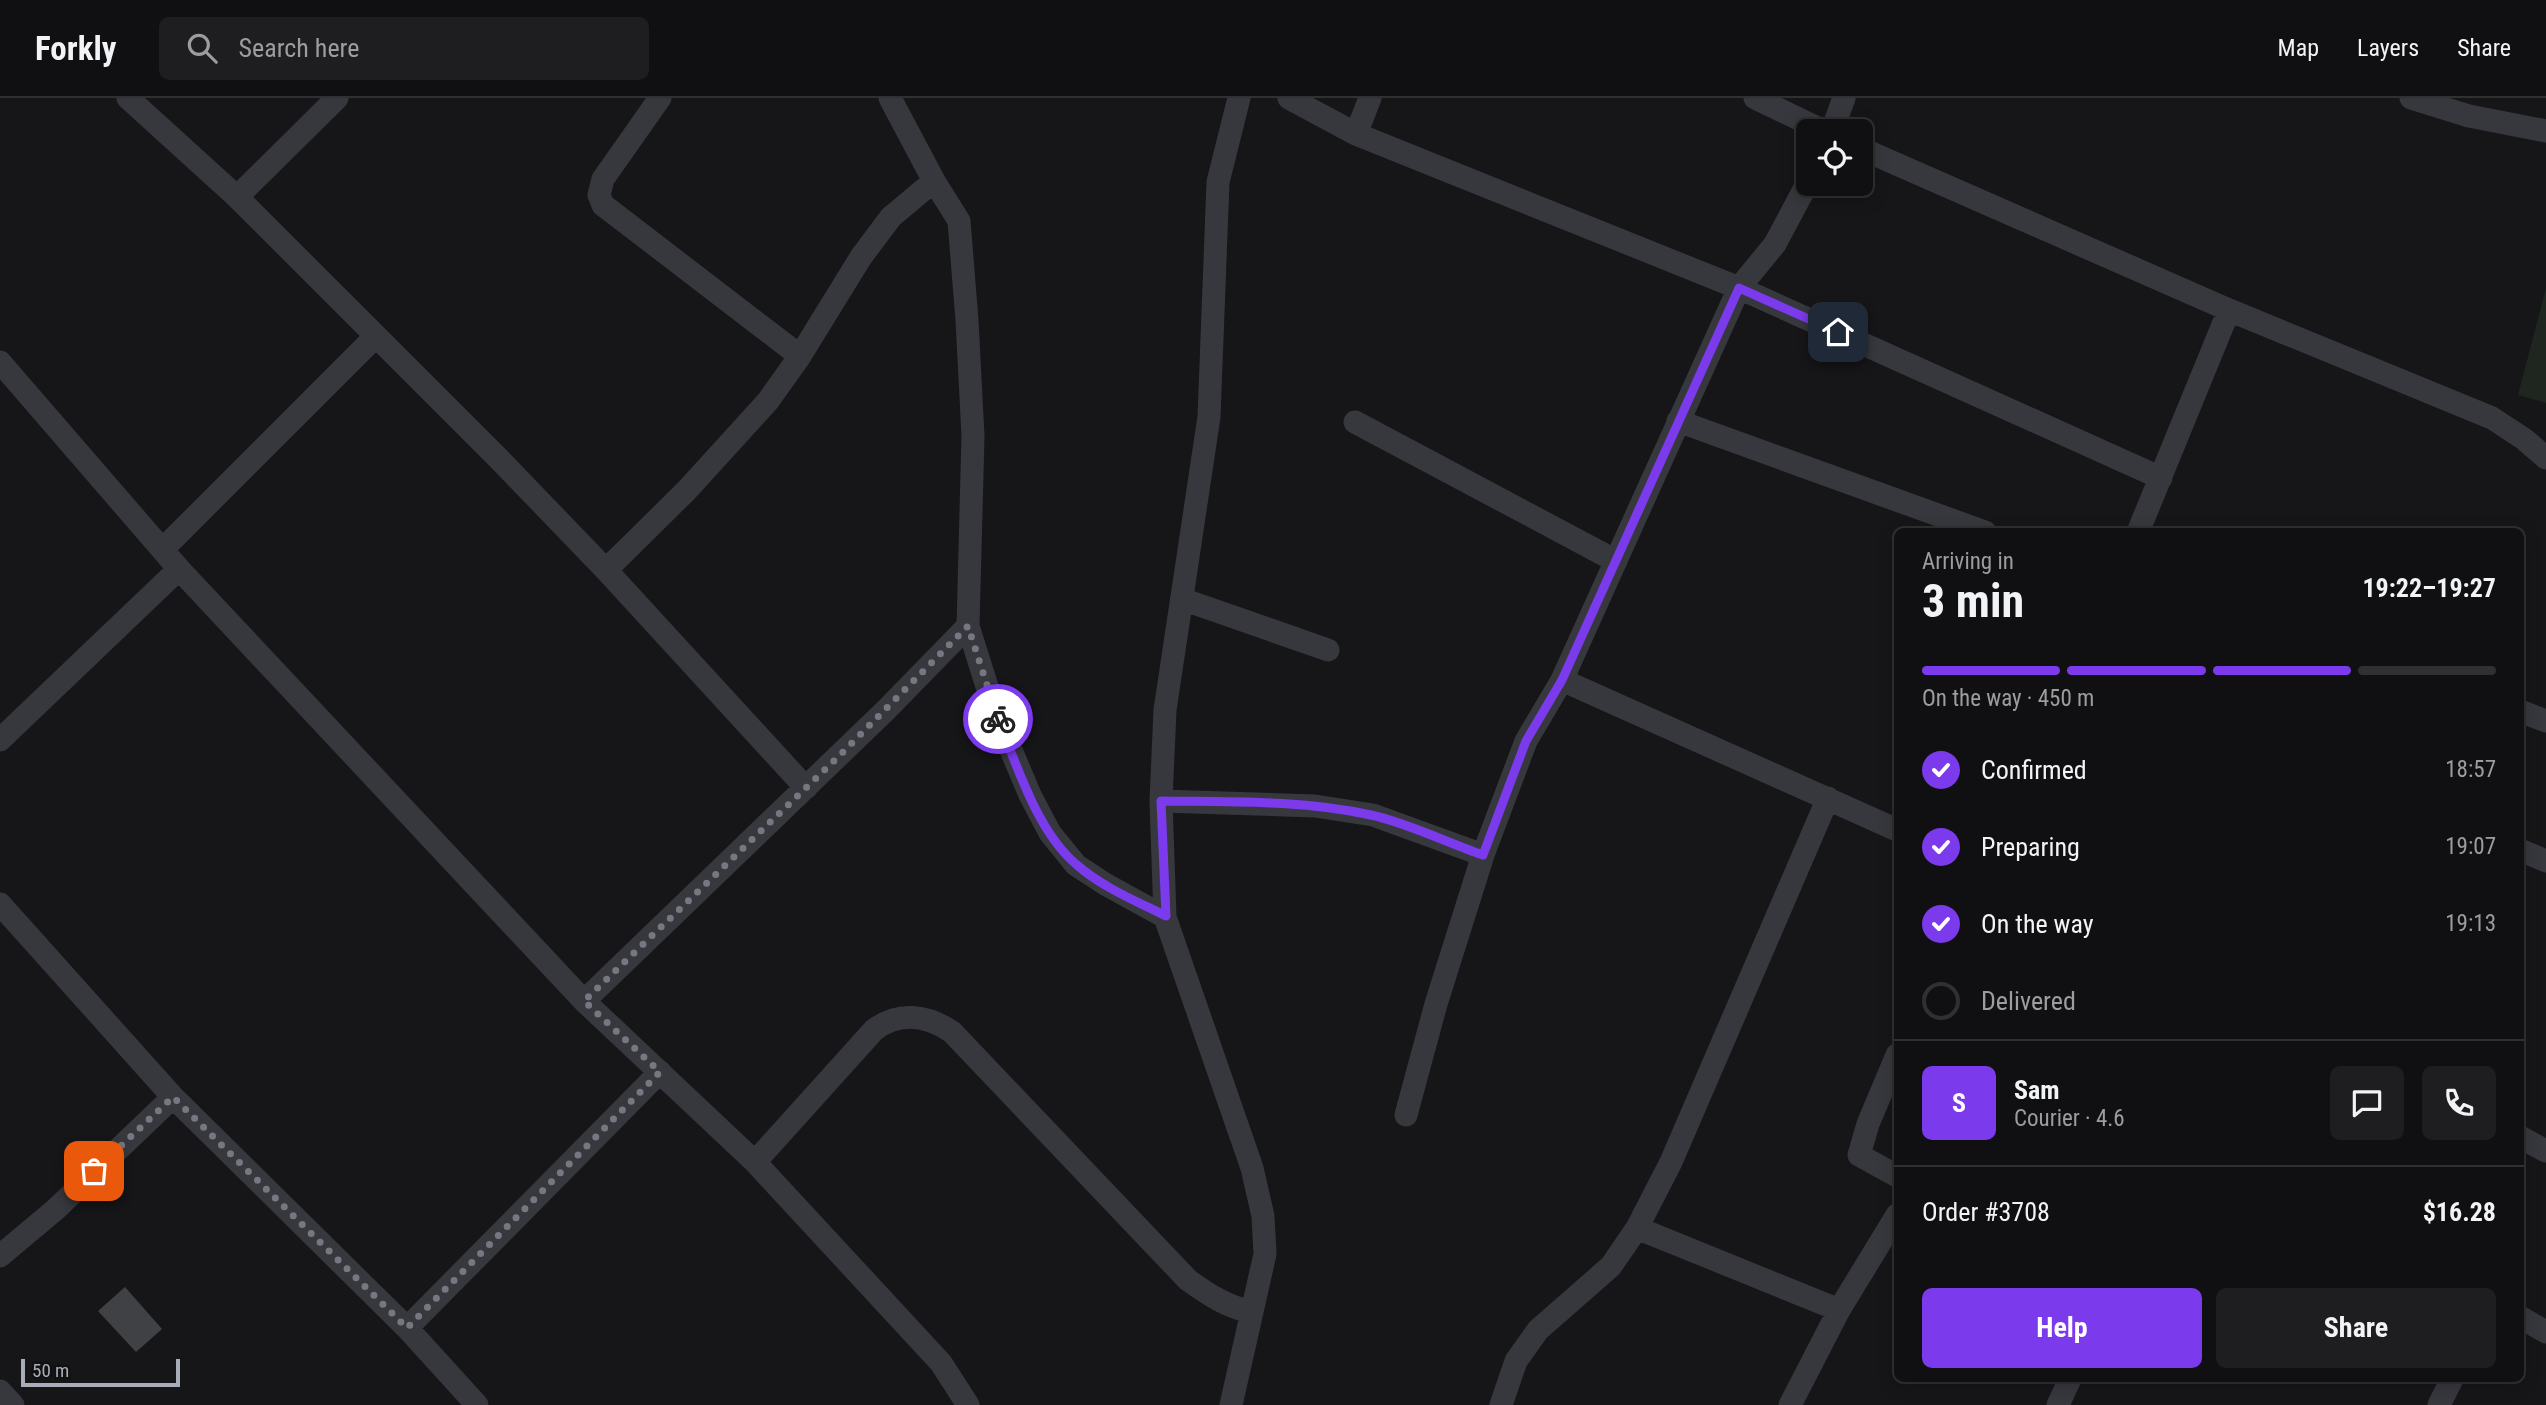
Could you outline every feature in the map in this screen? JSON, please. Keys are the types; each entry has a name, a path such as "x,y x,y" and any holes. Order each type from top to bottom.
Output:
{"street":[{"path":"128,98 237,197 499,459 606,570 806,788"},
{"path":"237,197 337,98"},
{"path":"660,98 603,179 598,195 603,205 800,356"},
{"path":"890,98 934,181 959,221 973,436 968,626 995,712 1030,795 1050,833 1076,865 1105,884 1166,916"},
{"path":"1231,1405 1265,1254 1263,1216 1252,1168 1166,916 1161,801 1165,710 1209,417 1218,182 1239,98"},
{"path":"1289,98 1356,134 1739,288 2161,478"},
{"path":"1356,134 1370,98"},
{"path":"1755,98 1799,119"},
{"path":"1836,119 1844,98"},
{"path":"2411,98 2475,107 2546,131"},
{"path":"1873,154 2229,310 2491,418 2524,439 2546,458"},
{"path":"606,570 687,490 768,401 800,356 861,257 891,217 934,181"},
{"path":"1406,1115 1436,1004 1483,855 1526,741 1562,680 1739,288 1774,244 1800,196"},
{"path":"2140,528 2229,310"},
{"path":"163,549 375,337"},
{"path":"0,362 179,569 584,1001 755,1162 941,1363 968,1405"},
{"path":"1678,421 1974,528"},
{"path":"1356,422 1616,561"},
{"path":"0,740 179,569"},
{"path":"1182,599 1328,650"},
{"path":"584,1001 806,788 968,626"},
{"path":"1562,680 1894,829"},
{"path":"2524,713 2546,721"},
{"path":"1501,1405 1516,1361 1538,1330 1611,1266 1637,1228 1671,1162 1828,798"},
{"path":"1161,801 1315,806 1373,815 1483,855"},
{"path":"2524,852 2546,861"},
{"path":"0,904 173,1097 407,1328 477,1405"},
{"path":"755,1162 874,1030 894,1018 922,1017 939,1023 952,1032 1188,1280 1214,1299 1236,1309 1252,1312"},
{"path":"1894,1062 1867,1124 1859,1155 1894,1174"},
{"path":"407,1328 660,1072"},
{"path":"0,1256 55,1209 173,1097"},
{"path":"2524,1139 2546,1150"},
{"path":"1790,1405 1839,1310 1894,1220"},
{"path":"1637,1228 1839,1310"},
{"path":"2524,1319 2546,1332"},
{"path":"2058,1405 2069,1382"},
{"path":"2439,1405 2450,1382"},
{"path":"0,1391 13,1405"}],"shaded area":[{"path":"2546,288 2546,403 2518,395"}],"building":[{"path":"125,1287 162,1329 136,1352 98,1311"}],"way so far":[{"path":"94,1171 173,1097 407,1328 660,1072 584,1001 838,757 968,626 998,719"}],"route":[{"path":"998,719 1030,795 1050,833 1076,865 1105,884 1166,916 1161,801 1315,806 1373,815 1483,855 1526,741 1562,680 1739,288 1838,332"}]}
